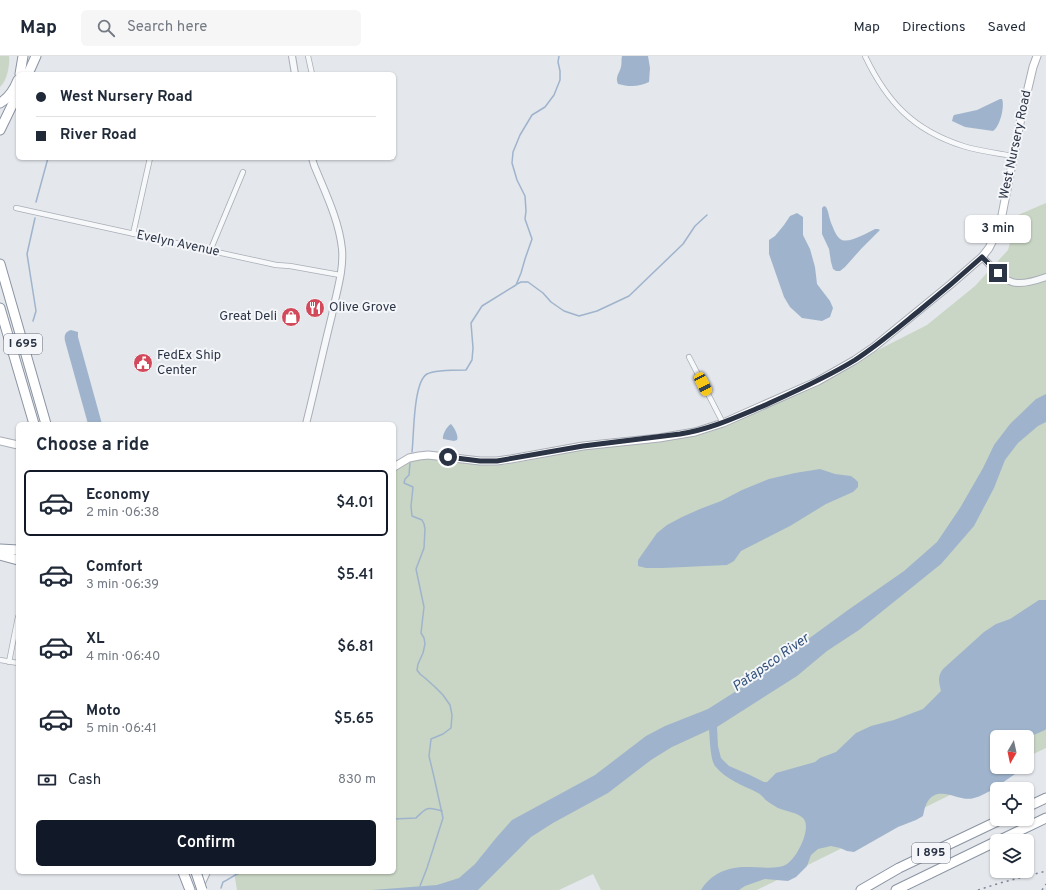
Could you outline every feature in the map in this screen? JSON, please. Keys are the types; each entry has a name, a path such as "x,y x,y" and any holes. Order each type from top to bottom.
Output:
{"highway":[{"path":"20,72 23,56"},
{"path":"29,72 36,56"},
{"path":"0,103 6,100 16,84"},
{"path":"0,130 16,97"},
{"name":"I 695","path":"0,264 45,422"},
{"name":"I 695","path":"0,308 33,422"},
{"path":"2,550 16,550"},
{"path":"2,550 16,559"},
{"path":"1034,804 1046,798"},
{"name":"I 895","path":"1012,834 1046,818"},
{"name":"I 895","path":"862,890 898,868 990,825"},
{"name":"I 895","path":"896,890 990,844"},
{"path":"184,874 190,890"},
{"path":"197,874 202,890"}],"main road":[{"name":"West Nursery Road","path":"396,465 409,458 428,455 480,461 497,461 583,446 695,432 723,423 818,381 854,360 874,347 962,275 982,257 989,248 1002,215 1021,118 1037,56"},
{"path":"0,441 16,445"}],"street":[{"path":"292,56 295,72"},
{"path":"308,56 312,72"},
{"path":"865,56 871,70 892,100 911,119 928,131 944,139 964,146 1013,156"},
{"path":"133,234 150,160"},
{"path":"306,422 342,263 342,249 339,233 313,160"},
{"path":"210,250 243,172"},
{"name":"Evelyn Avenue","path":"16,208 276,265 340,275"},
{"path":"982,257 1003,278 1010,282 1022,284 1030,283 1046,277"},
{"path":"689,357 723,423"},
{"path":"9,662 16,627"},
{"path":"0,660 16,663"},
{"path":"199,890 206,874"}],"green space":[{"path":"0,56 9,56 9,60 6,77 0,87"},
{"path":"1046,203 1046,748 1034,754 1034,730 990,730 990,774 993,774 757,890 601,890 593,874 559,890 237,890 234,874 396,874 396,470 401,466 419,460 430,459 500,465 584,450 655,442 690,436 724,426 819,384 857,364 876,351 927,325 975,286 1008,250 1018,215"}],"water":[{"path":"622,56 648,56 650,68 649,82 634,86 618,84 617,77 621,67"},
{"path":"1002,99 1003,102 1001,116 996,129 993,131 965,127 952,121 954,115 977,110"},
{"path":"824,206 827,209 836,234 842,240 845,241 854,239 875,229 880,230 840,271 833,269 829,249 822,234 822,208"},
{"path":"797,213 803,217 803,235 810,249 815,267 817,284 830,301 833,308 830,317 822,321 802,318 790,307 784,297 769,254 769,240 775,236 790,216"},
{"path":"71,330 78,332 78,337 101,422 87,422 65,341 65,334"},
{"path":"1046,394 1046,422 1038,426 1018,443 1005,460 994,488 974,526 941,564 859,630 827,651 797,676 717,727 718,746 721,758 729,766 767,782 776,773 815,762 820,758 836,752 856,733 871,726 894,720 923,709 941,691 939,677 943,669 984,632 996,624 1010,619 1039,600 1046,600 1046,729 1034,735 1034,730 990,730 990,774 1015,774 1003,782 990,782 990,791 974,798 968,799 944,794 933,796 927,803 923,816 898,827 854,852 831,846 818,849 811,855 807,866 796,877 788,881 765,879 745,886 739,890 701,890 710,879 722,871 743,867 767,868 783,866 793,859 801,845 806,829 806,823 800,816 777,807 759,794 729,779 719,771 712,759 709,730 672,747 651,760 608,793 553,823 531,837 478,890 372,890 437,885 459,878 475,864 512,820 595,775 646,736 665,726 708,709 741,688 904,571 937,542 960,508 983,468 994,445 1010,424 1036,399"},
{"path":"451,424 455,429 457,436 457,440 454,441 443,439 445,431"},
{"path":"820,469 835,474 851,476 858,482 858,487 853,492 826,504 790,526 741,551 734,561 727,565 663,568 646,568 638,566 638,560 657,533 667,525 682,517 769,479"}],"waterway":[{"path":"412,452 415,410 422,379 430,373 446,370 466,370 472,360 473,348 471,323 482,306 516,285 521,273 532,239 525,219 525,196 517,180 512,163 513,152 520,135 532,115 545,107 554,95 560,80 558,62 559,56"},
{"path":"36,202 47,160"},
{"path":"517,284 521,282 528,282 564,311 579,316 597,311 629,296 683,244 695,226 707,215"},
{"path":"33,321 36,311 27,254 35,218"},
{"path":"410,463 409,475 405,479 404,483 413,487 411,506 412,516 422,520 425,529 424,548 416,569 424,607 421,633 425,644 417,670 443,695 450,705 452,715 451,728 443,734 431,739 429,756 443,818 420,886"},
{"path":"396,819 416,818 425,810 430,808 442,811"},
{"path":"221,888 223,882 237,874"}],"railway":[{"path":"978,890 1046,871"},
{"path":"1042,890 1046,884"}],"place":[{"name":"Olive Grove","path":"315,308"},
{"name":"Great Deli","path":"291,317"},
{"name":"FedEx Ship Center","path":"143,363"}],"route":[{"path":"448,457 480,461 497,461 583,446 659,438 695,432 715,426 818,381 854,360 874,347 982,257 998,273"}],"water label":[{"name":"Patapsco River","path":"771,663"}]}
